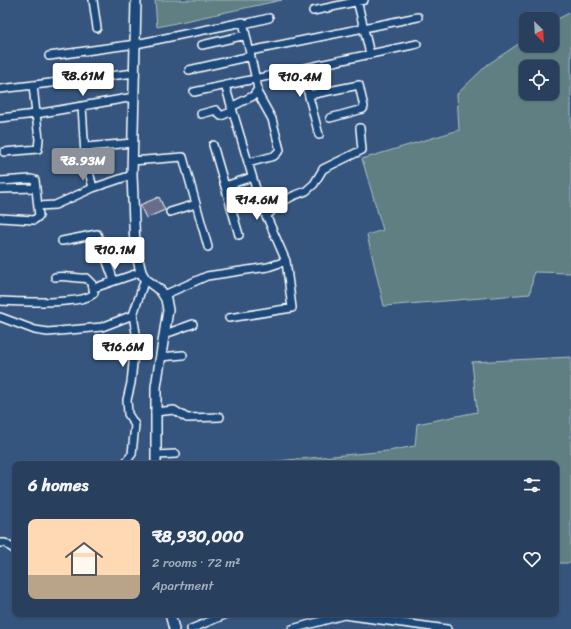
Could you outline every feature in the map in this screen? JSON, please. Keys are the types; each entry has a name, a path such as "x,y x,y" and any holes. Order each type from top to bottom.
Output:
{"street":[{"path":"93,0 97,28"},
{"path":"126,461 132,454 135,425 128,414 127,400 131,383 136,333 133,315 143,276 135,247 132,175 136,0"},
{"path":"313,11 360,0 370,54"},
{"path":"189,70 364,27 418,17"},
{"path":"49,56 136,44 269,18"},
{"path":"244,24 256,78 257,92 272,119 280,150 274,156 248,163"},
{"path":"202,45 246,35"},
{"path":"194,92 417,44"},
{"path":"319,136 307,84 321,78 320,65"},
{"path":"0,89 135,73"},
{"path":"4,152 38,149 39,139 33,85"},
{"path":"225,85 252,177 266,217 282,249 286,261 291,290 291,309 229,318"},
{"path":"309,94 360,85 363,109 330,118"},
{"path":"201,114 216,110 221,116 254,96 257,92"},
{"path":"0,118 36,114 134,97"},
{"path":"82,106 88,175 93,188"},
{"path":"266,217 277,205 310,188 323,169 362,150 360,128"},
{"path":"85,147 132,143"},
{"path":"213,145 239,235"},
{"path":"132,161 183,157 208,247"},
{"path":"38,206 55,205 93,188 132,175"},
{"path":"225,186 252,177"},
{"path":"0,181 34,179 39,216 34,220 0,218"},
{"path":"0,189 36,188"},
{"path":"170,212 196,204"},
{"path":"62,241 97,234 114,282"},
{"path":"164,295 207,276 268,267 286,261"},
{"path":"0,301 37,302 75,300 89,298 94,293 94,288 86,278 73,279 63,276 55,277"},
{"path":"94,288 143,276"},
{"path":"143,276 164,295 168,315 156,380 156,459 176,454"},
{"path":"0,317 35,330 48,332 102,327 133,315"},
{"path":"165,334 193,324"},
{"path":"160,357 183,355"},
{"path":"155,412 174,410 187,418 220,417"},
{"path":"0,543 5,543 12,548"},
{"path":"171,617 174,629"},
{"path":"191,629 220,617"},
{"path":"292,629 337,617"},
{"path":"359,617 447,629"}],"green space":[{"path":"155,0 282,0 157,27"},
{"path":"571,12 571,273 534,272 530,294 384,306 367,235 383,230 362,159 459,130 457,94 487,65 519,44 519,52 559,52 559,18"},
{"path":"571,357 571,563 559,563 559,461 277,461 388,451 415,446 417,424 477,412 472,362"}],"building":[{"path":"159,197 165,210 146,218 140,205"}]}
